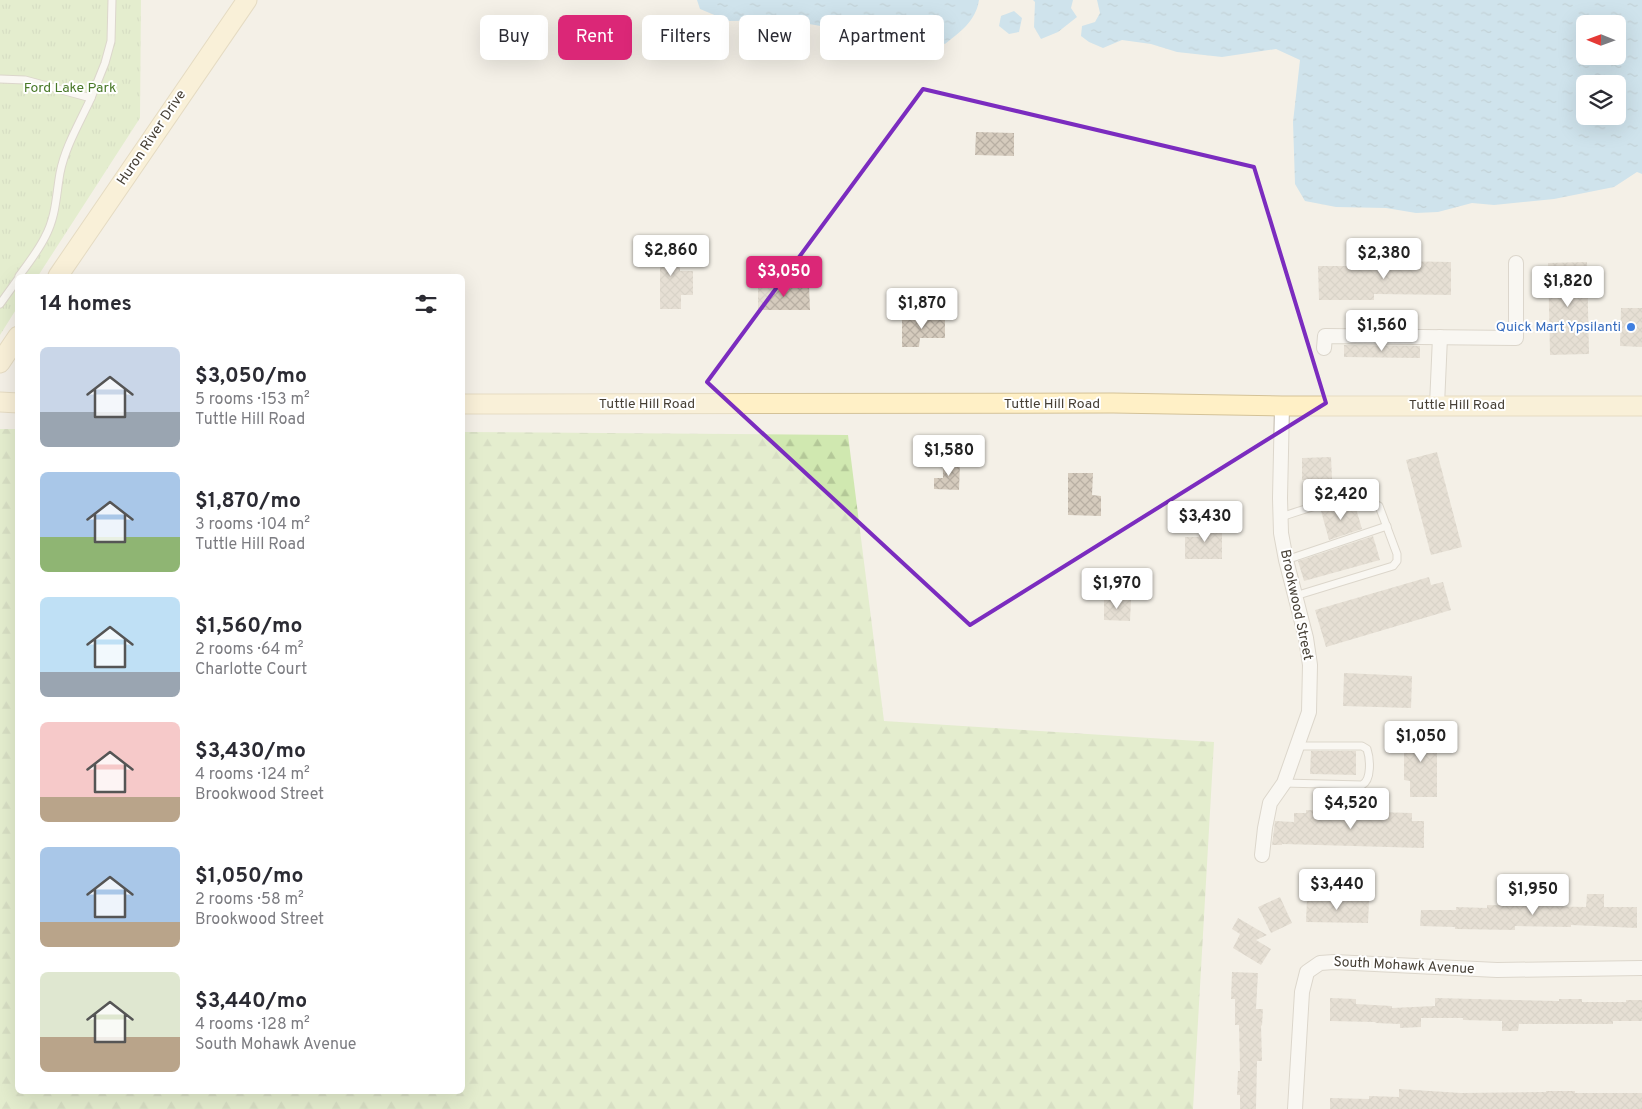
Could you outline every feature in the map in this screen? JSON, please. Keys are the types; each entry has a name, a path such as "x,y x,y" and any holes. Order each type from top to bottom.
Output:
{"main road":[{"name":"Huron River Drive","path":"59,274 247,0"},
{"path":"0,363 15,340"},
{"path":"0,402 15,402"},
{"name":"Tuttle Hill Road","path":"465,404 1642,406"}],"street":[{"path":"1324,348 1325,336 1516,338 1516,263"},
{"path":"1437,405 1440,337"},
{"name":"Brookwood Street","path":"1262,856 1270,803 1284,783 1309,712 1310,665 1306,638 1286,560 1281,517 1282,406"},
{"name":"South Mohawk Avenue","path":"1295,1109 1302,992 1307,972 1320,963 1334,962 1498,970 1642,968"}],"lane":[{"path":"20,274 45,238 53,220 58,197 60,173 67,151 105,63 111,41 112,0"},
{"path":"0,79 25,80 91,98"},
{"path":"0,304 15,282"},
{"path":"1281,517 1326,503 1358,500 1372,502 1379,506 1397,554 1397,561 1393,566 1295,596"},
{"path":"1286,560 1387,526"},
{"path":"1284,783 1362,785 1368,779 1367,748 1362,746 1298,746"}],"highlighted area":[{"path":"923,89 1254,167 1326,403 970,625 707,382"}],"green space":[{"name":"Ford Lake Park","path":"0,0 141,0 140,118 39,274 15,274 15,311 0,335"},
{"path":"0,429 15,429 15,1094 465,1094 465,432 848,435 884,721 1214,742 1193,1109 0,1109"}],"water":[{"path":"697,0 979,0 971,20 945,44 944,15 820,15 820,26 810,24 810,15 739,15 739,21 729,21 729,15 714,15 700,9"},
{"path":"1033,0 1073,0 1071,8 1077,17 1058,32 1041,39 1034,27 1035,2"},
{"path":"1097,0 1642,0 1642,174 1637,172 1614,187 1554,199 1494,205 1472,203 1438,212 1416,213 1386,208 1336,207 1305,201 1295,184 1293,122 1300,60 1276,49 1222,57 1177,52 1151,44 1122,40 1103,48 1081,36 1082,26 1095,22 1100,13"},
{"path":"1014,11 1022,18 1019,32 1009,34 999,26 1001,16"}],"building":[{"path":"976,132 1014,133 1014,156 975,155"},
{"path":"645,248 680,248 680,271 693,271 693,295 681,295 681,309 660,309 660,263 645,263"},
{"path":"1395,261 1451,262 1451,295 1374,294 1374,300 1319,300 1318,266 1395,266"},
{"path":"1587,262 1589,354 1550,355 1548,263"},
{"path":"758,285 809,285 810,310 758,310"},
{"name":"Quick Mart Ypsilanti","path":"1621,308 1642,308 1642,347 1620,346"},
{"path":"902,318 945,318 945,338 920,338 919,347 902,347"},
{"path":"1344,345 1420,346 1420,358 1344,357"},
{"path":"1437,452 1462,547 1431,555 1406,460"},
{"path":"1331,457 1332,479 1302,480 1302,458"},
{"path":"943,462 960,463 959,490 934,489 934,478 943,478"},
{"path":"1068,473 1093,473 1092,495 1101,496 1101,516 1068,515"},
{"path":"1355,505 1362,529 1329,540 1321,511"},
{"path":"1199,522 1222,523 1222,559 1185,559 1185,537 1199,537"},
{"path":"1373,536 1380,560 1304,581 1298,561"},
{"path":"1429,577 1431,585 1443,582 1451,610 1326,647 1315,610"},
{"path":"1104,599 1131,600 1130,621 1104,620"},
{"path":"1344,673 1412,676 1411,708 1343,706"},
{"path":"1404,731 1437,731 1437,797 1410,797 1410,781 1404,780"},
{"path":"1311,751 1356,751 1356,775 1310,774"},
{"path":"1306,810 1412,813 1412,821 1424,821 1424,848 1272,845 1275,821 1294,822 1294,813 1306,813"},
{"path":"1587,894 1604,894 1604,907 1637,907 1637,928 1571,925 1571,927 1515,926 1515,930 1455,929 1455,927 1420,926 1421,910 1456,910 1456,907 1487,908 1487,905 1586,907"},
{"path":"1280,897 1292,923 1271,933 1258,907"},
{"path":"1307,898 1330,898 1330,901 1369,901 1368,923 1306,922"},
{"path":"1238,918 1267,935 1256,940 1271,949 1261,965 1233,948 1240,934 1232,929"},
{"path":"1232,972 1258,973 1256,1009 1263,1009 1261,1025 1262,1061 1257,1061 1256,1109 1240,1109 1240,1095 1237,1095 1238,1071 1240,1071 1239,1025 1235,1025 1235,999 1231,999"},
{"path":"1330,998 1356,999 1356,1004 1392,1006 1392,1008 1435,1006 1435,998 1559,1001 1559,999 1582,999 1582,1002 1642,1000 1642,1021 1613,1021 1613,1024 1519,1024 1518,1031 1502,1031 1502,1021 1463,1020 1463,1018 1421,1018 1421,1027 1400,1028 1400,1024 1330,1021"},
{"path":"1399,1089 1461,1093 1575,1091 1575,1093 1642,1093 1642,1109 1330,1109 1330,1098 1369,1099 1369,1096 1399,1097"}],"place":[{"name":"Quick Mart Ypsilanti","path":"1631,327"}]}
